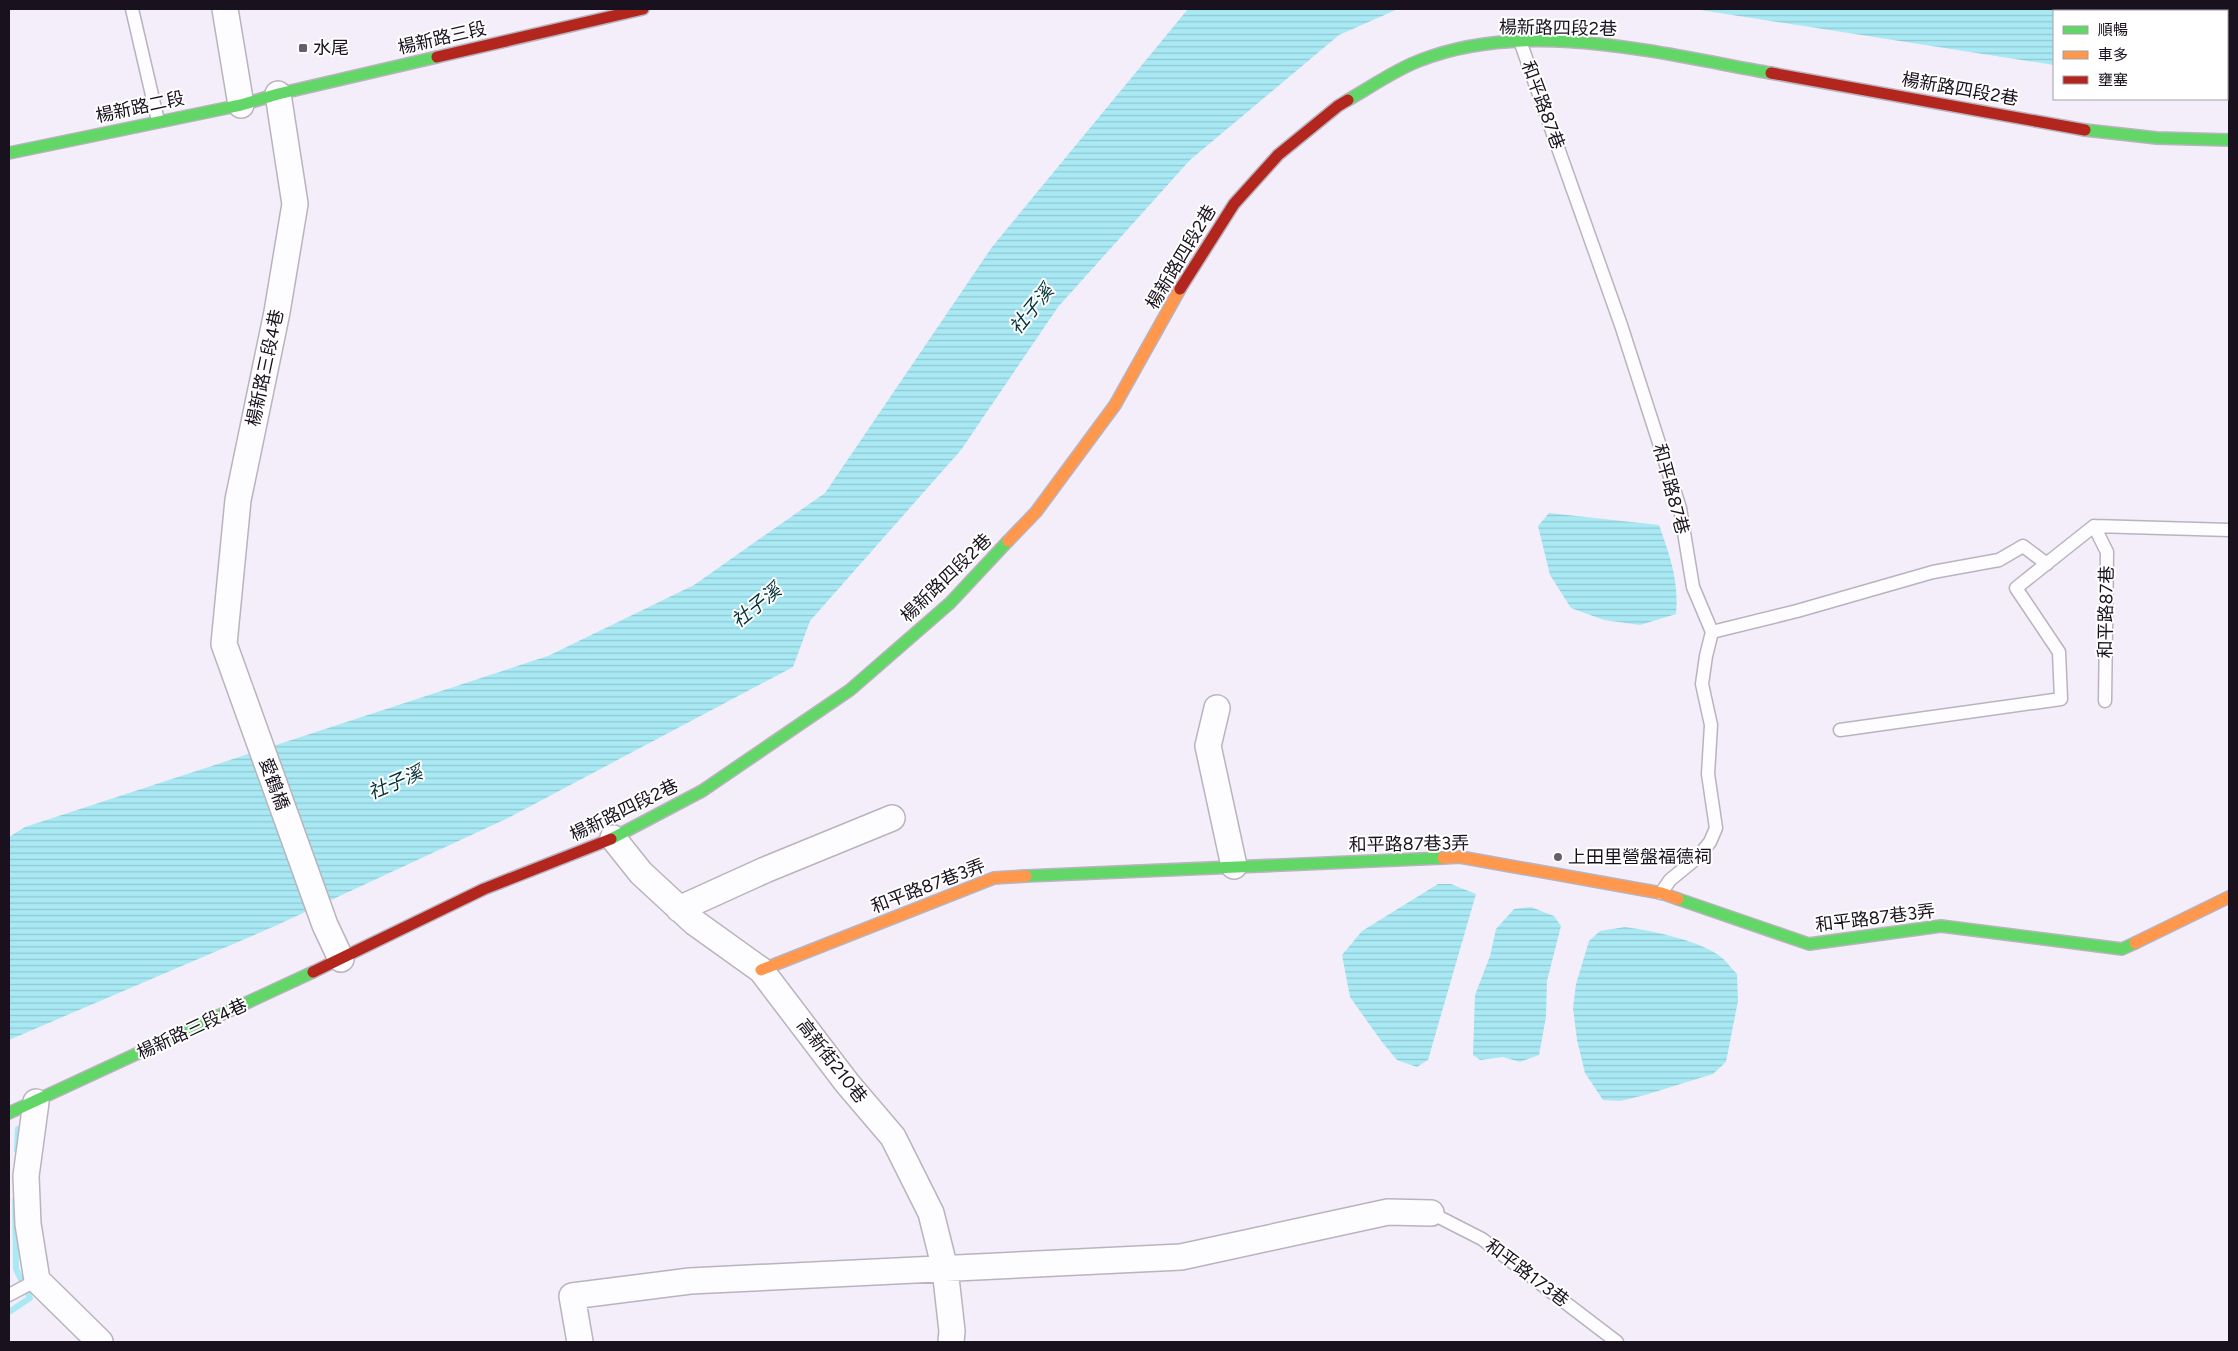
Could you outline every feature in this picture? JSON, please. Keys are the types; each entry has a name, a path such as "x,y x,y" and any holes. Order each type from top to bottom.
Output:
{"street":[{"path":"225,9 241,105"},
{"name":"楊新路三段","path":"278,94 643,9"},
{"name":"楊新路四段2巷","path":"341,959 484,889 614,838 702,791 850,690 950,603 1036,512 1116,405 1186,280 1234,204 1278,155 1338,106 1420,60 1463,47 1520,41 1602,43 2110,134 2157,138 2229,140"},
{"name":"楊新路二段","path":"9,153 241,105 278,94"},
{"name":"楊新路三段4巷","path":"224,644 238,500 277,312 295,204 278,94"},
{"name":"愛鶴橋","path":"224,644 324,925 341,959"},
{"path":"1217,708 1208,746 1234,866"},
{"path":"679,909 766,870 892,818"},
{"name":"高新街210巷","path":"614,838 641,873 679,909 761,970 847,1083 893,1137 931,1214 945,1269 952,1331 951,1342"},
{"name":"和平路87巷3弄","path":"761,970 994,878 1234,866 1460,857 1661,893 1809,944 1941,926 2122,949 2229,897"},
{"name":"楊新路三段4巷","path":"9,1113 341,959"},
{"path":"36,1102 26,1176 28,1224 37,1280 100,1342"},
{"path":"580,1342 572,1296 690,1281 1181,1256 1388,1212 1431,1213"}],"lane":[{"path":"132,9 158,121"},
{"name":"和平路87巷","path":"1520,41 1621,325 1680,508 1693,587 1712,632"},
{"path":"1840,730 2061,699 2059,652 2016,588 2094,526 2229,530"},
{"name":"和平路87巷","path":"2094,526 2107,552 2105,701"},
{"path":"1661,893 1670,880 1704,850 1716,828 1708,774 1711,726 1702,684 1712,632 1725,627 1797,611 1934,572 1999,560 2023,546 2047,564"},
{"name":"和平路173巷","path":"1431,1213 1482,1239 1617,1342"},
{"path":"9,1295 37,1280"}],"water":[{"name":"社子溪","path":"1188,9 1398,9 1339,35 1190,160 1058,307 961,450 810,621 793,667 508,818 275,926 9,1040 9,837 25,827 548,656 694,585 825,493 992,247"},
{"path":"1694,9 2229,9 2229,80 2228,10 2053,10 2053,65"},
{"path":"1549,513 1659,525 1675,580 1676,614 1640,625 1604,620 1571,608 1550,575 1538,526"},
{"path":"1438,884 1451,884 1476,894 1428,1060 1417,1067 1397,1060 1350,997 1342,955 1362,931"},
{"path":"1531,907 1554,916 1561,926 1547,981 1546,1017 1539,1055 1520,1062 1503,1057 1480,1060 1473,1055 1475,995 1490,956 1496,929 1514,909"},
{"path":"1625,927 1675,937 1712,951 1723,959 1737,974 1738,1001 1726,1062 1713,1074 1620,1101 1603,1100 1585,1073 1577,1040 1573,1008 1576,984 1589,941 1600,931"}],"waterway":[{"path":"17,1150 18,1129"},
{"path":"9,1312 30,1298 16,1269 15,1200"}],"traffic: fast":[{"path":"1348,100 1393,73 1421,60 1462,48 1506,42 1550,41 1641,49 1771,73"},
{"path":"9,153 241,105 278,94 437,57"},
{"path":"2085,130 2157,138 2229,140"},
{"path":"611,839 702,791 850,690 950,603 1008,541"},
{"path":"1026,876 1443,858"},
{"path":"1678,899 1809,944 1941,926 2122,949 2135,943"},
{"path":"9,1113 313,972"}],"traffic: slow":[{"path":"1008,541 1036,512 1115,405 1180,289"},
{"path":"1443,858 1460,857 1661,893 1678,899"},
{"path":"761,970 994,878 1026,876"},
{"path":"2135,943 2229,897"}],"traffic: jam":[{"path":"437,57 643,9"},
{"path":"1771,73 2085,130"},
{"path":"1180,289 1234,204 1278,155 1348,100"},
{"path":"313,972 484,889 611,839"}],"place":[{"name":"水尾","path":"303,48"},
{"name":"上田里營盤福德祠","path":"1558,857"}]}
